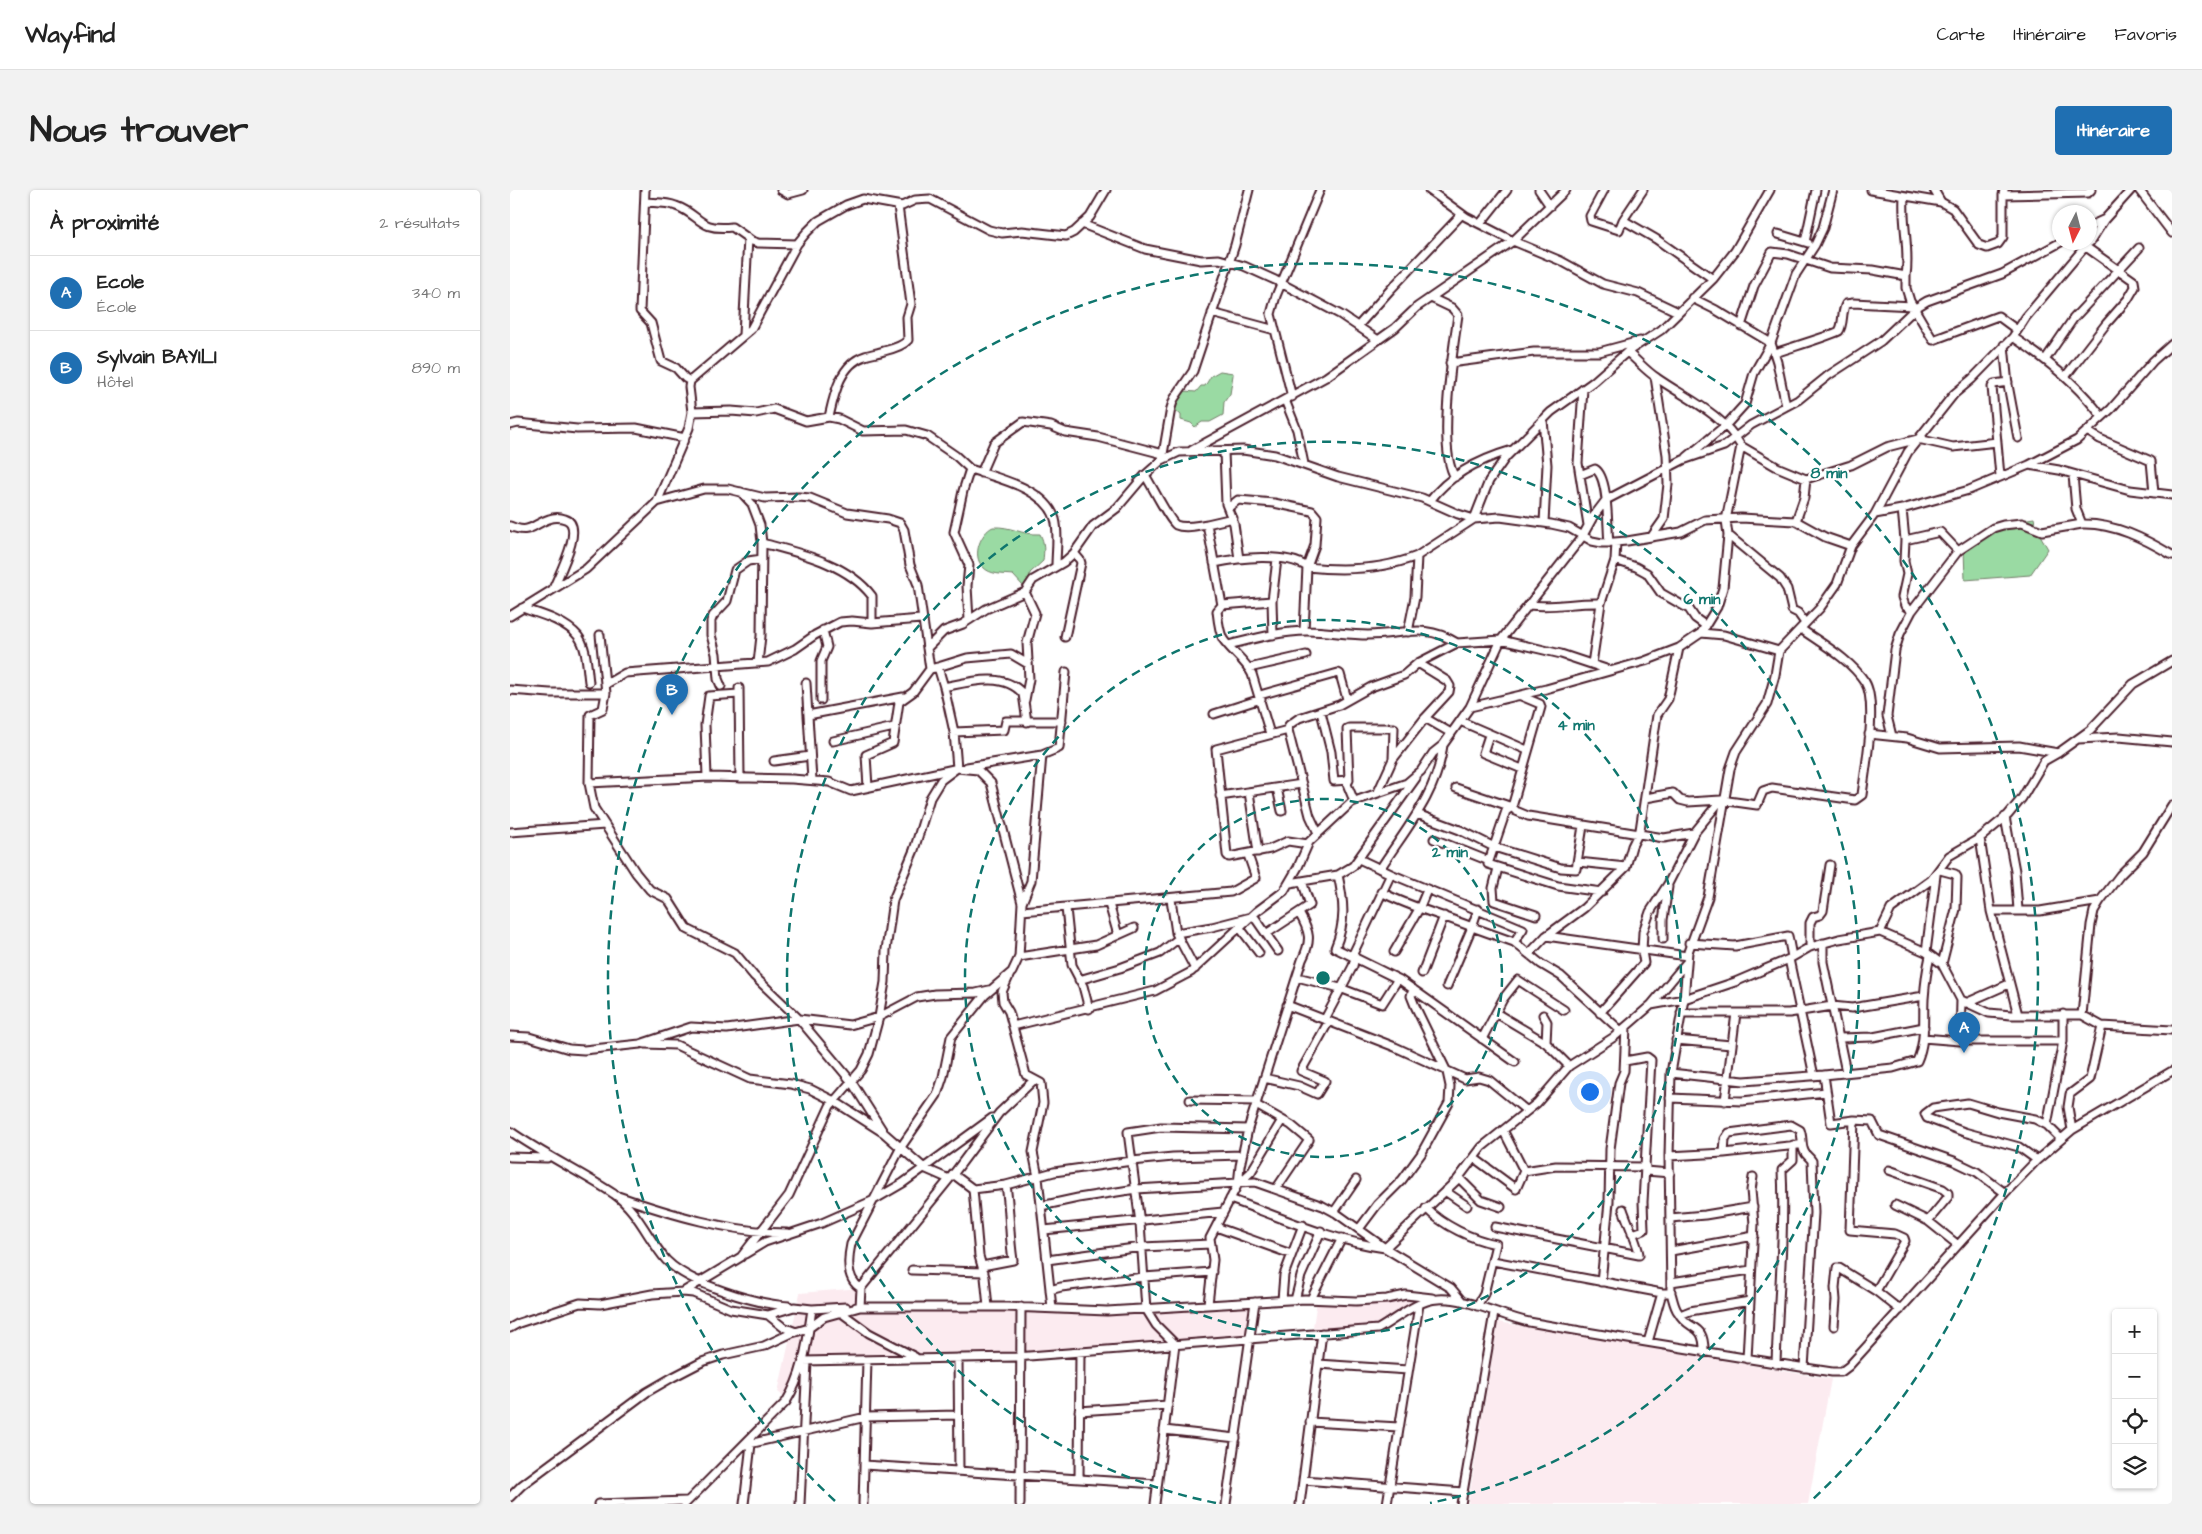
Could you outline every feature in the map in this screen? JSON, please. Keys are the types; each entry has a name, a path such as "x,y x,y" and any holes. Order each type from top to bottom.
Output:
{"street":[{"path":"645,190 640,311 652,323 661,361 676,368 690,381"},
{"path":"781,190 788,194 803,190"},
{"path":"510,616 586,569 657,502 685,438 692,412 690,381 743,335 755,322 797,244 818,221 855,201 873,199 902,206 915,200 930,199 989,230 1002,233 1022,231 1066,236 1090,217 1104,193 1096,190"},
{"path":"927,648 944,631 969,620 986,609 1025,592 1033,580 1074,552 1094,526 1117,508 1162,457 1171,408 1174,399 1192,371 1241,223 1249,190"},
{"path":"1304,464 1271,314 1281,283 1320,190"},
{"path":"1429,190 1461,215 1513,241 1561,261 1603,284 1646,296 1678,312"},
{"path":"1480,224 1506,190"},
{"path":"1539,190 1550,206"},
{"path":"1192,451 1270,406 1326,377 1396,328 1417,307 1513,241 1566,190"},
{"path":"1604,190 1590,216 1591,221 1619,230 1623,220 1642,190"},
{"path":"1214,563 1239,559 1277,559 1299,562 1307,567 1336,570 1390,566 1417,556 1474,519 1489,481 1515,449 1543,420 1627,352 1661,330 1712,279 1735,251 1770,190"},
{"path":"1806,242 1816,190"},
{"path":"1683,460 1726,425 1745,404 1754,373 1771,343 1796,274 1815,245 1823,228 1833,190"},
{"path":"1871,190 1942,202"},
{"path":"1934,190 1979,245 1987,248 1998,244 2003,237 2004,192 2088,193 2091,190"},
{"path":"2097,230 2131,190"},
{"path":"2139,190 2172,232"},
{"path":"1904,197 1903,219 1908,254 1906,288 1914,308 1933,340 1998,316 2015,334 2088,397 2102,417"},
{"path":"645,202 677,206 702,223 718,228 732,227 758,243 797,244"},
{"path":"829,418 833,398 848,367 864,356 886,351 905,344 908,340 908,317 911,300 898,206"},
{"path":"1358,326 1461,215"},
{"path":"1623,220 1641,230 1712,279"},
{"path":"2097,223 2104,220"},
{"path":"1082,224 1145,249 1202,260 1219,259 1229,261 1281,283 1341,315 1378,340"},
{"path":"1778,234 1815,245"},
{"path":"743,335 748,238"},
{"path":"1290,883 1338,875 1347,871 1359,859 1433,753 1443,745 1470,707 1501,640 1582,537 1606,500 1683,460 1712,451 1736,438 1751,426 1798,400 1829,375 1881,341 1914,308 1927,300 2002,274 2052,247"},
{"path":"2045,360 2073,319 2139,248"},
{"path":"1704,1353 1704,1337 1700,1331 1680,1315 1671,1293 1670,1098 1676,1040 1684,999 1687,959 1690,943 1708,897 1723,800 1730,769 1736,752 1767,704 1779,652 1820,608 1837,584 1851,546 1875,514 1908,452 1954,394 1972,379 2015,334 2083,250"},
{"path":"2065,377 2134,290 2134,281 2095,250"},
{"path":"1740,326 1754,286 1770,253 1788,254 1830,268 1872,270 1906,276"},
{"path":"1430,298 1452,308 1458,315 1450,363 1447,458 1450,470 1455,477"},
{"path":"1692,298 1771,343 1775,353 1786,406"},
{"path":"1775,353 1835,334 1840,329 1844,307 1849,303 1914,308"},
{"path":"1212,313 1275,330"},
{"path":"1450,363 1534,352 1599,352 1649,339"},
{"path":"1875,514 1902,509 1970,490 2029,465 2077,440 2120,401 2153,361 2172,344"},
{"path":"2004,345 2008,382 2018,438"},
{"path":"1627,352 1655,377 1715,415 1726,425 1741,446 1777,467 1806,479 1851,465 1887,447 1918,439 1953,447 1997,442"},
{"path":"1652,536 1664,519 1668,484 1667,455 1655,377"},
{"path":"2000,476 1992,387 1994,384 2008,382"},
{"path":"1582,389 1578,458 1588,526"},
{"path":"692,412 731,411 756,413 774,409 806,421 829,418 839,419 863,431 906,430 919,432 945,448 970,469 1021,486 1044,502 1056,521 1056,566"},
{"path":"1543,420 1547,465 1544,523"},
{"path":"981,473 994,443 1024,422 1051,426 1066,432 1098,438 1162,457 1179,452 1243,450 1276,455 1338,476 1430,501 1474,519 1500,517 1544,523 1569,528 1592,541 1612,542 1681,532 1705,520 1741,518 1796,521 1825,536 1851,546"},
{"path":"510,426 518,423 577,429 636,428 685,438"},
{"path":"2087,431 2100,439 2151,461 2154,493"},
{"path":"1470,707 1520,696 1645,661 1679,648 1701,633 1721,598 1726,568 1728,535 1726,520 1741,446"},
{"path":"1430,501 1441,487 1455,477 1491,456 1515,449"},
{"path":"1224,452 1226,504 1233,518 1239,559"},
{"path":"2029,465 2060,470 2123,489 2172,495"},
{"path":"969,620 967,586 969,565 954,532 962,491 970,469"},
{"path":"1580,475 1597,469 1601,475 1616,560 1602,603 1592,664"},
{"path":"2073,475 2076,508 2082,524"},
{"path":"1145,476 1172,521 1177,525 1207,524 1233,518"},
{"path":"1796,521 1804,498 1806,479"},
{"path":"657,502 704,489 728,489 765,498 810,498 848,513 888,519 900,523 904,530 910,565 918,585 921,619 930,669"},
{"path":"740,492 752,504 760,525 762,543 758,663"},
{"path":"1228,508 1238,500 1274,503 1312,511 1317,517 1315,545 1307,567 1304,631"},
{"path":"1902,509 1905,540 1904,561 1907,574 1902,597 1905,606 1912,611"},
{"path":"510,526 530,529 551,518 564,519 571,523 573,528 572,544 553,589"},
{"path":"1892,736 1887,716 1895,650 1900,634 1912,611 1958,551 1975,538 2003,525 2022,523 2042,531 2082,524 2095,524 2110,527 2140,539 2172,555"},
{"path":"1207,524 1222,605"},
{"path":"1905,540 1940,532 1958,551"},
{"path":"1646,798 1673,793 1680,800 1688,802 1723,800 1756,805 1763,791 1772,788 1858,800 1862,795 1869,734 1870,692 1865,682 1839,656 1803,626 1798,613 1792,610 1787,589 1780,578 1728,535"},
{"path":"762,543 798,552 846,574 868,590 872,596 872,623"},
{"path":"1065,637 1080,563 1074,552"},
{"path":"1408,632 1415,597 1417,556"},
{"path":"721,686 718,679 718,666 711,635 713,616 727,600 735,570 748,561 762,559"},
{"path":"1273,635 1272,601 1277,559"},
{"path":"1616,560 1647,573 1661,592 1689,610 1695,618 1706,626"},
{"path":"1025,592 1035,613 1027,643 1029,679 1025,701"},
{"path":"1270,734 1260,697 1249,668 1220,633 1216,611 1222,605 1272,601"},
{"path":"1529,604 1548,607 1602,603"},
{"path":"522,608 546,616 579,636 583,645 589,682"},
{"path":"608,683 625,673 758,663 780,657 823,630 840,622 872,623 921,619"},
{"path":"821,700 821,661 827,647 823,630"},
{"path":"1228,645 1273,635 1304,631 1371,635 1436,632 1444,634 1457,643"},
{"path":"1701,633 1724,635 1779,652"},
{"path":"600,635 606,693 603,709 590,715 589,782 594,808 650,890 668,899 687,929 736,953 754,976 799,1019 852,1081 884,1133"},
{"path":"1318,834 1313,825 1288,730 1289,725 1299,718 1321,712 1371,687 1404,675 1418,663 1457,643 1501,640 1561,654 1610,670"},
{"path":"1529,954 1546,936 1602,892 1626,867 1630,859 1632,846 1639,835 1646,798 1658,719 1657,715 1668,699 1679,648"},
{"path":"868,787 866,755 893,743 899,702 913,692 930,669 968,658 1011,654 1028,664"},
{"path":"1249,668 1306,655"},
{"path":"1880,932 1891,909 1926,884 1950,856 1980,838 2005,817 2022,798 2044,761 2090,730 2132,684 2172,661"},
{"path":"1378,792 1393,759 1425,718 1449,692 1450,686 1447,681 1418,663"},
{"path":"938,667 954,732 957,768"},
{"path":"589,782 706,778 812,780 829,782 851,791 957,768 1042,754 1059,748 1066,672"},
{"path":"1214,714 1260,697 1338,673 1340,674 1347,699"},
{"path":"944,687 1003,680 1024,694 1027,722"},
{"path":"806,683 812,780"},
{"path":"510,690 550,693 606,693"},
{"path":"706,778 705,725 709,696 739,691 740,778"},
{"path":"808,715 908,696"},
{"path":"1520,696 1540,704 1541,707 1512,807 1506,811 1489,865 1558,886 1602,892"},
{"path":"1321,712 1334,781 1350,780"},
{"path":"1425,718 1451,733"},
{"path":"1460,721 1527,750"},
{"path":"954,732 1004,730 1006,722 1062,722"},
{"path":"833,740 894,728"},
{"path":"1354,801 1347,784 1350,780 1347,729 1394,728 1393,759"},
{"path":"1288,730 1216,749 1227,857 1248,855 1288,841 1308,844"},
{"path":"1869,734 1907,738 1940,748 2019,746 2058,753"},
{"path":"1489,735 1483,753 1522,769"},
{"path":"2078,738 2119,737 2172,742"},
{"path":"1380,868 1417,814 1441,763 1443,745"},
{"path":"1022,903 1032,881 1042,754"},
{"path":"774,761 810,756"},
{"path":"741,1257 789,1195 830,1106 852,1081 869,1054 885,982 886,950 894,900 914,850 930,798 940,780 957,768 978,770 991,783 1022,903 1019,957 1002,992 1003,1002 1009,1012 1026,1075 1040,1083 1043,1103 1033,1152 1038,1177 1052,1308"},
{"path":"1013,1026 1089,1009 1155,991 1178,980 1195,969 1252,916 1284,891 1290,883 1308,844 1354,801 1406,783 1421,771"},
{"path":"1220,796 1302,784"},
{"path":"1277,788 1282,811"},
{"path":"1456,788 1512,807 1516,811 1528,816 1664,838 1694,834"},
{"path":"1249,792 1258,852"},
{"path":"1600,1013 1644,963 1642,951 1643,932 1650,912 1668,884 1694,834 1723,800"},
{"path":"2082,1014 2092,918 2100,901 2120,875 2143,852 2172,805"},
{"path":"1417,814 1460,830 1494,846 1561,868 1576,869 1583,826"},
{"path":"2005,817 2015,871 2018,910"},
{"path":"510,832 605,825"},
{"path":"1980,838 1991,911 2018,1015"},
{"path":"1434,839 1489,861"},
{"path":"1022,911 1171,899 1231,892 1255,880 1256,876 1248,855"},
{"path":"1359,859 1427,890 1478,909 1523,929 1514,942"},
{"path":"1578,862 1626,867"},
{"path":"1810,947 1810,922 1813,917 1820,915 1823,911 1830,866"},
{"path":"1498,868 1493,888 1494,901 1536,916"},
{"path":"1672,1073 1727,1080 1814,1076 1893,1068 1917,1061 1921,1052 1923,1038 1924,996 1938,872"},
{"path":"1938,872 1955,874 1957,878 1956,909 1942,964"},
{"path":"1264,1078 1299,1086 1317,1094 1325,1081 1301,1071 1327,1020 1340,988 1353,966 1354,957 1390,874"},
{"path":"1338,875 1344,900 1344,916 1342,930 1335,948 1398,979 1515,1062"},
{"path":"1266,934 1310,905 1302,881"},
{"path":"1663,939 1663,920 1668,884"},
{"path":"1394,952 1419,909 1427,890"},
{"path":"1381,892 1419,909 1444,916 1514,942 1541,964 1561,976 1600,1013 1624,1029"},
{"path":"1171,899 1177,936 1195,969"},
{"path":"1991,911 2060,909 2100,901"},
{"path":"1109,904 1118,935"},
{"path":"1066,908 1072,965 1089,1009"},
{"path":"1447,986 1478,909"},
{"path":"1238,1184 1248,1129 1287,1005 1310,941 1299,913"},
{"path":"1252,916 1278,950"},
{"path":"1079,980 1120,968 1160,953 1177,936 1252,916"},
{"path":"1422,974 1444,916"},
{"path":"1019,957 1096,945 1134,928"},
{"path":"1240,928 1259,953"},
{"path":"1650,1005 1684,999 1735,982 1791,958 1810,947 1880,932 1928,954 1942,964 1964,1002 1960,1041"},
{"path":"1546,936 1687,959"},
{"path":"1690,943 1735,946 1788,936 1814,1076"},
{"path":"1823,943 1823,962 1846,1072"},
{"path":"1385,1248 1459,1178 1482,1147 1537,1103 1569,1066 1624,1029 1650,1005 1687,959"},
{"path":"861,1288 855,1285 851,1274 848,1260 851,1244 901,1147 936,1095 943,1077 951,1037 965,1016 990,990 1012,972"},
{"path":"1297,977 1340,988 1382,1004 1398,979"},
{"path":"1482,1039 1512,985 1518,980 1564,1010"},
{"path":"1964,1002 2009,984"},
{"path":"1359,1229 1377,1205 1402,1180 1421,1154 1439,1124 1449,1102 1450,1086 1447,1072 1415,1006 1411,996 1413,989"},
{"path":"640,1044 691,1027 742,1028 799,1019 850,1024 878,1018 917,997 935,994 976,993 990,990"},
{"path":"1681,1013 1773,1014 1832,1006 1852,1008 1924,996"},
{"path":"1964,1002 1989,1013 2018,1015 2082,1014 2102,1026 2172,1030"},
{"path":"1287,1005 1395,1047 1465,1079 1479,1077 1488,1080 1528,1111"},
{"path":"1496,1013 1546,1043 1569,1066"},
{"path":"1725,1101 1736,1013"},
{"path":"2047,1125 2063,1041 2063,1014"},
{"path":"1543,1015 1547,1022 1546,1043"},
{"path":"2072,1130 2068,1107 2070,1094 2090,1079 2102,1026"},
{"path":"1840,1038 1873,1037 1924,1027"},
{"path":"1601,1282 1609,1202 1609,1166 1614,1111 1625,1061 1624,1029"},
{"path":"510,1036 529,1037 569,1049 584,1050 640,1044 676,1045 750,1079 791,1084 834,1101 884,1133 924,1168 951,1177 973,1189 1006,1185 1054,1172 1132,1161 1173,1157 1242,1155"},
{"path":"1923,1038 1960,1041 2063,1041"},
{"path":"1676,1040 1731,1045"},
{"path":"1625,1061 1647,1057 1651,1060 1643,1202 1644,1230 1632,1234"},
{"path":"615,1195 632,1211 667,1260 687,1275 735,1295 768,1305 812,1309 860,1307 1021,1307 1107,1311 1282,1300 1356,1301 1387,1299 1406,1295 1461,1300 1494,1313 1527,1321 1704,1353 1841,1372 1849,1366 2037,1160 2072,1130 2172,1071"},
{"path":"1824,1075 1831,1123 1854,1120 1872,1121 1879,1135 1954,1161 1976,1172 2005,1193"},
{"path":"683,1292 765,1242 822,1223 872,1201 924,1168 999,1113 1034,1080"},
{"path":"1670,1098 1725,1101 1826,1092"},
{"path":"1190,1100 1256,1103 1309,1140 1276,1189"},
{"path":"2037,1160 2019,1147 1964,1132 1927,1118 1925,1114 1933,1108 1968,1103 1998,1112 2035,1119 2047,1125 2061,1139"},
{"path":"860,1307 861,1288 951,1177 999,1113"},
{"path":"1208,1304 1212,1272 1210,1238 1238,1184 1251,1172 1282,1120"},
{"path":"1854,1120 1850,1230 1895,1234 1904,1238 1905,1241 1876,1291"},
{"path":"1724,1154 1725,1139 1729,1133 1791,1125 1800,1130 1803,1136 1802,1145 1805,1154 1812,1161 1814,1205 1804,1368"},
{"path":"1175,1344 1156,1325 1146,1309 1140,1220 1128,1132 1161,1128 1248,1129"},
{"path":"1503,1130 1524,1171"},
{"path":"510,1131 551,1158 615,1195 667,1213 760,1232 794,1233"},
{"path":"1776,1364 1778,1295 1784,1211 1782,1170 1793,1160 1793,1145"},
{"path":"1669,1156 1724,1154 1802,1145"},
{"path":"510,1157 551,1158"},
{"path":"1474,1158 1516,1189 1524,1171"},
{"path":"1524,1171 1556,1166 1609,1166 1646,1169 1670,1174"},
{"path":"1889,1170 1943,1189 1948,1193 1948,1197 1928,1221"},
{"path":"1747,1358 1754,1236 1751,1190 1753,1177"},
{"path":"1459,1178 1482,1200 1501,1208"},
{"path":"1334,1212 1356,1180"},
{"path":"1041,1206 1078,1198 1136,1190 1256,1182 1334,1212 1385,1248 1451,1288 1461,1300"},
{"path":"912,1270 983,1269 1013,1260 1009,1231 1010,1207 1006,1185"},
{"path":"973,1189 979,1256 983,1269 988,1307"},
{"path":"1445,1191 1467,1206"},
{"path":"1230,1199 1342,1238 1385,1248"},
{"path":"1895,1205 1928,1221 1958,1245"},
{"path":"1670,1218 1705,1215 1753,1207"},
{"path":"1426,1208 1441,1222 1483,1242 1496,1244 1484,1294 1477,1306"},
{"path":"1495,1227 1638,1255 1639,1252 1623,1210"},
{"path":"1044,1230 1223,1212"},
{"path":"1282,1300 1284,1275 1303,1225"},
{"path":"1216,1227 1291,1254"},
{"path":"1295,1300 1301,1276 1321,1231"},
{"path":"1671,1251 1754,1236"},
{"path":"1311,1300 1342,1238"},
{"path":"1047,1260 1142,1247 1211,1244"},
{"path":"1493,1261 1662,1293 1671,1293"},
{"path":"1834,1326 1837,1268 1840,1268 1876,1291 1900,1310"},
{"path":"1671,1282 1751,1270"},
{"path":"1050,1290 1144,1277 1212,1272"},
{"path":"510,1328 519,1323 580,1303 600,1304 652,1294 694,1293 731,1309 755,1314 768,1315 794,1307"},
{"path":"1648,1342 1662,1293"},
{"path":"805,1361 1020,1356 1378,1329 1426,1300 1439,1299"},
{"path":"1680,1315 1690,1311 1750,1301"},
{"path":"1226,1504 1255,1302"},
{"path":"1387,1504 1419,1305"},
{"path":"510,1497 522,1485 647,1392 702,1362 723,1355 764,1346 809,1328 824,1317 860,1307"},
{"path":"1020,1504 1021,1307"},
{"path":"832,1308 841,1312 869,1333 903,1352 921,1359"},
{"path":"800,1504 805,1361 812,1309"},
{"path":"1461,1504 1494,1313"},
{"path":"768,1315 783,1327 796,1332"},
{"path":"510,1323 519,1323"},
{"path":"1300,1504 1322,1333"},
{"path":"1155,1504 1175,1344"},
{"path":"1079,1478 1080,1352"},
{"path":"958,1358 959,1471"},
{"path":"863,1504 867,1360"},
{"path":"598,1504 685,1502 747,1445 786,1402 805,1361"},
{"path":"1318,1364 1408,1370"},
{"path":"1080,1411 1168,1405"},
{"path":"747,1445 866,1417 958,1415"},
{"path":"1310,1422 1399,1427"},
{"path":"1164,1430 1236,1438"},
{"path":"744,1504 747,1445"},
{"path":"864,1465 1157,1484"},
{"path":"1303,1480 1463,1492"}],"shaded area":[{"path":"861,1288 860,1306 1107,1311 1255,1302 1250,1339 1016,1357 804,1361 788,1399 778,1392 800,1293"},
{"path":"1412,1296 1410,1310 1378,1329 1312,1334 1317,1300"},
{"path":"1498,1322 1831,1379 1808,1504 1468,1504"}],"green space":[{"path":"1220,371 1233,373 1230,394 1224,402 1223,415 1210,422 1202,422 1195,427 1191,423 1181,420 1181,415 1174,409 1178,397 1184,391 1196,392 1201,386 1205,386 1211,376"},
{"path":"2034,518 2036,528 2048,549 2030,575 1965,580 1964,549 2001,523"},
{"path":"993,527 1040,534 1042,537 1043,561 1030,573 1029,582 1026,586 1024,587 1013,575 997,574 986,570 979,562 978,551 981,539"}],"place":[{"name":"Sylvain BAYILI","path":"672,715"},
{"name":"Ecole","path":"1964,1053"}]}
